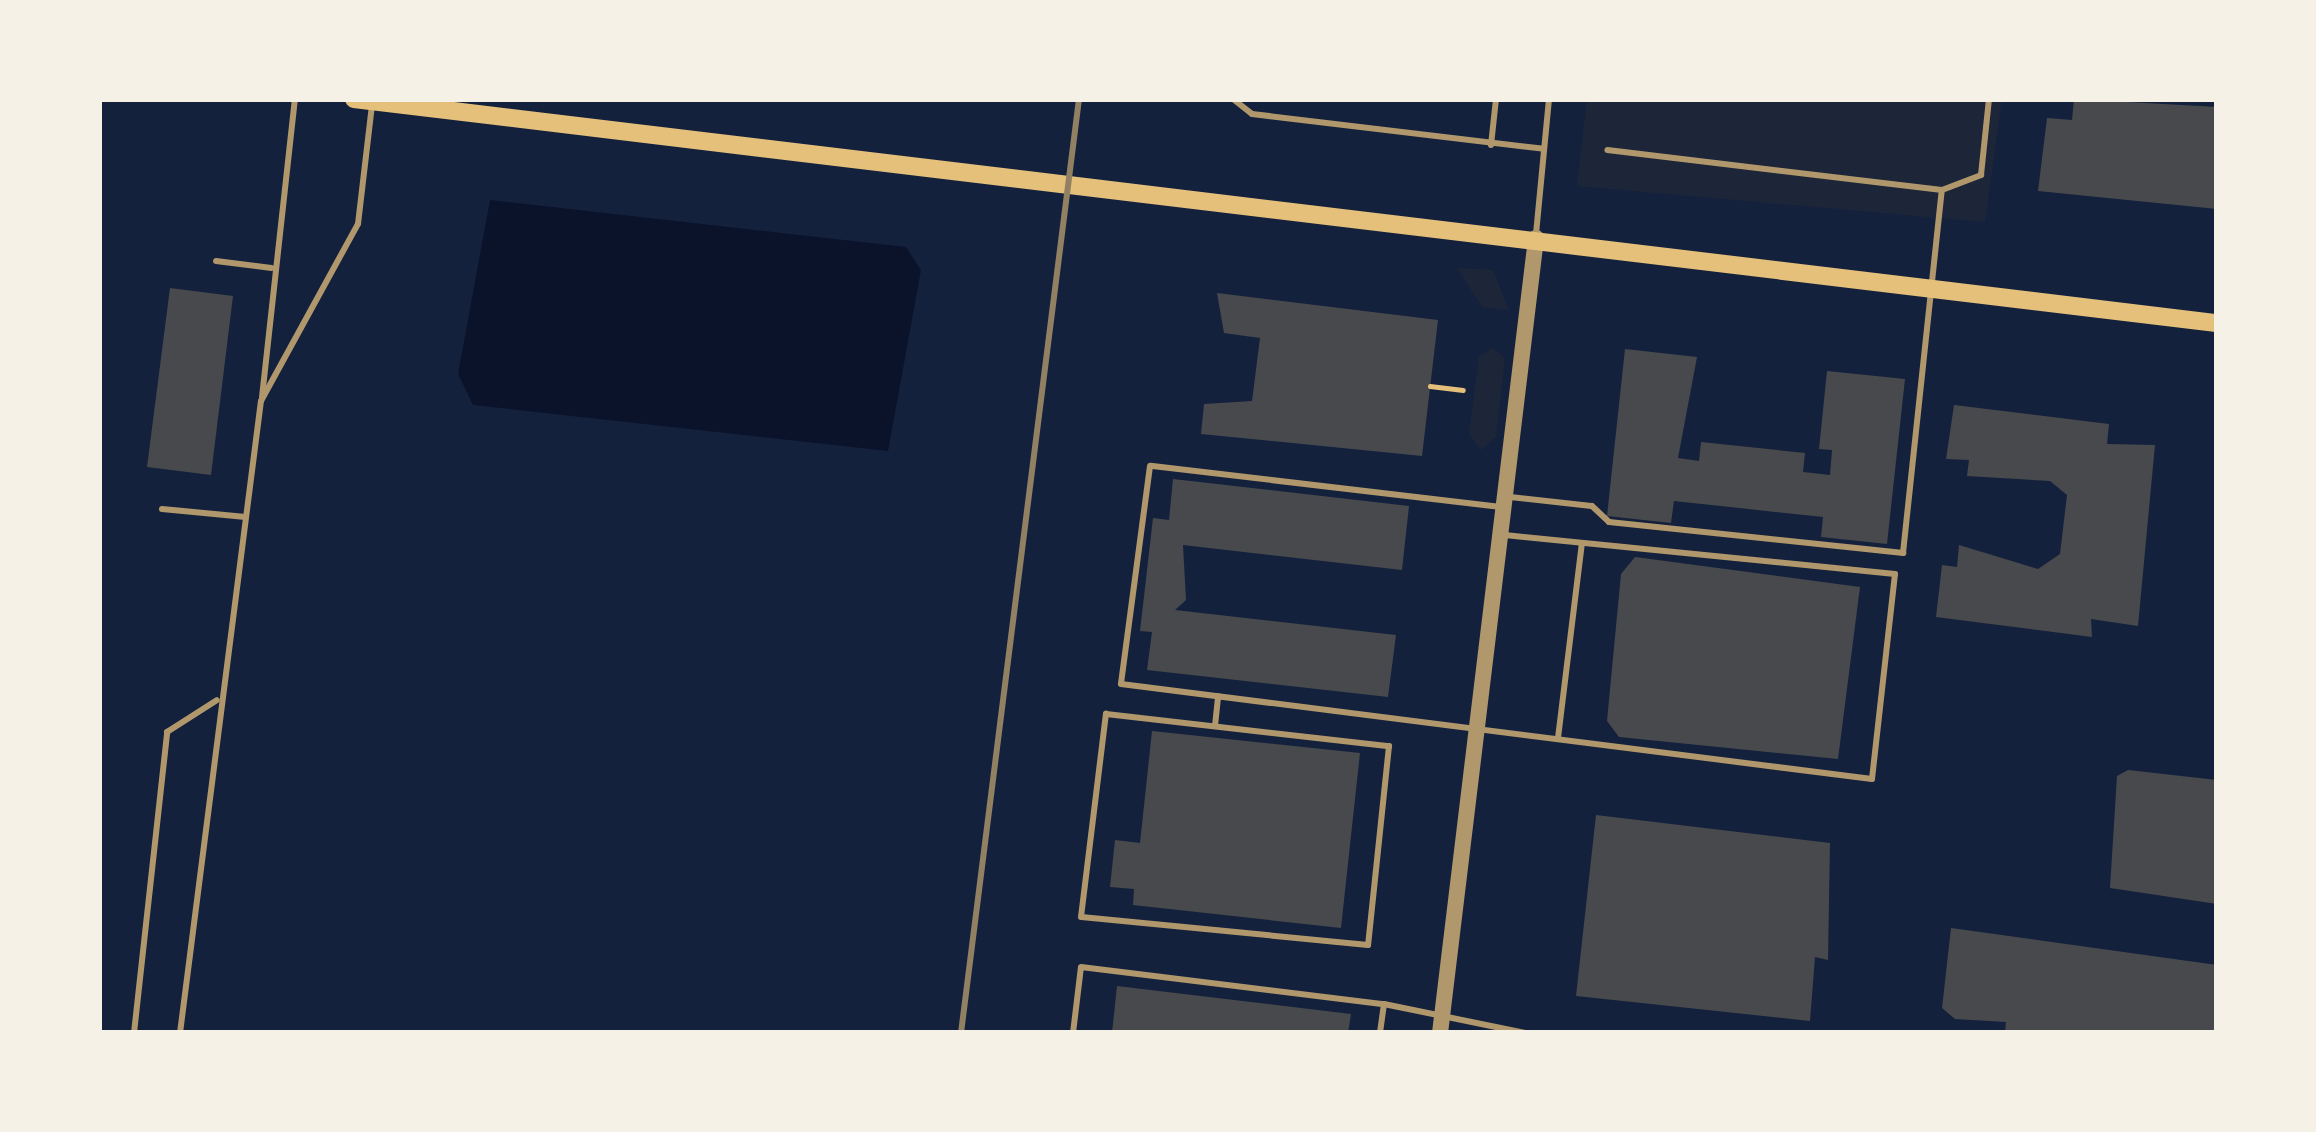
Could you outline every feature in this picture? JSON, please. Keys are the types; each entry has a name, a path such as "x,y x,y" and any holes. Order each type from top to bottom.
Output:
{"main road":[{"path":"363,100 2217,322"}],"street":[{"path":"1441,1027 1536,238"}],"lane":[{"path":"180,1033 295,99"},
{"path":"1233,99 1252,114 1544,149"},
{"path":"1491,145 1496,99"},
{"path":"1536,238 1549,99"},
{"path":"1606,150 1942,190 1981,175 1989,99"},
{"path":"261,400 358,224 363,100"},
{"path":"1502,535 1895,574 1872,779 1121,684 1150,466 1506,502 1592,506 1609,522 1903,553 1942,190"},
{"path":"216,260 273,268"},
{"path":"162,509 246,517"},
{"path":"1558,739 1582,543"},
{"path":"1215,726 1218,696"},
{"path":"134,1033 167,731 219,699"},
{"path":"1106,714 1215,726 1389,746 1368,945 1081,917 1106,714"},
{"path":"1073,1033 1081,967 1384,1004 1441,1027 1523,1033"},
{"path":"1380,1033 1384,1004"}],"path":[{"path":"1430,386 1463,390"}],"shaded area":[{"path":"1587,99 2002,99 1985,222 1577,186"},
{"path":"490,200 906,247 921,270 888,451 473,405 458,374"},
{"path":"1457,268 1493,270 1509,310 1482,307"},
{"path":"1492,348 1505,358 1496,437 1481,450 1469,434 1479,356"}],"building":[{"path":"2074,99 2217,107 2217,209 2038,191 2047,118 2072,120"},
{"path":"170,288 233,296 211,475 147,467"},
{"path":"1217,293 1438,320 1422,456 1201,434 1204,404 1252,401 1260,338 1224,333"},
{"path":"1625,349 1697,357 1678,458 1699,461 1701,442 1805,453 1803,472 1830,475 1832,450 1819,449 1827,371 1905,379 1887,544 1821,537 1823,517 1674,501 1671,523 1607,516"},
{"path":"1954,405 2109,424 2107,444 2155,445 2138,626 2091,619 2092,637 1936,617 1942,565 1957,567 1959,545 2038,569 2060,554 2067,495 2050,481 1967,476 1969,460 1946,459"},
{"path":"1173,479 1409,506 1402,570 1183,545 1186,600 1175,610 1396,635 1388,697 1147,670 1152,632 1140,631 1153,518 1169,520"},
{"path":"1635,557 1860,587 1838,759 1619,737 1607,721 1621,574"},
{"path":"1152,731 1360,753 1341,928 1133,905 1134,889 1110,887 1115,840 1140,843"},
{"path":"2128,770 2217,780 2217,904 2110,888 2117,776"},
{"path":"1596,815 1830,843 1828,960 1815,957 1810,1021 1576,996"},
{"path":"1951,928 2217,965 2217,1033 2005,1033 2006,1022 1955,1019 1942,1008"},
{"path":"1117,986 1351,1014 1348,1033 1112,1033"}],"railway":[{"path":"961,1033 1079,99"}]}
